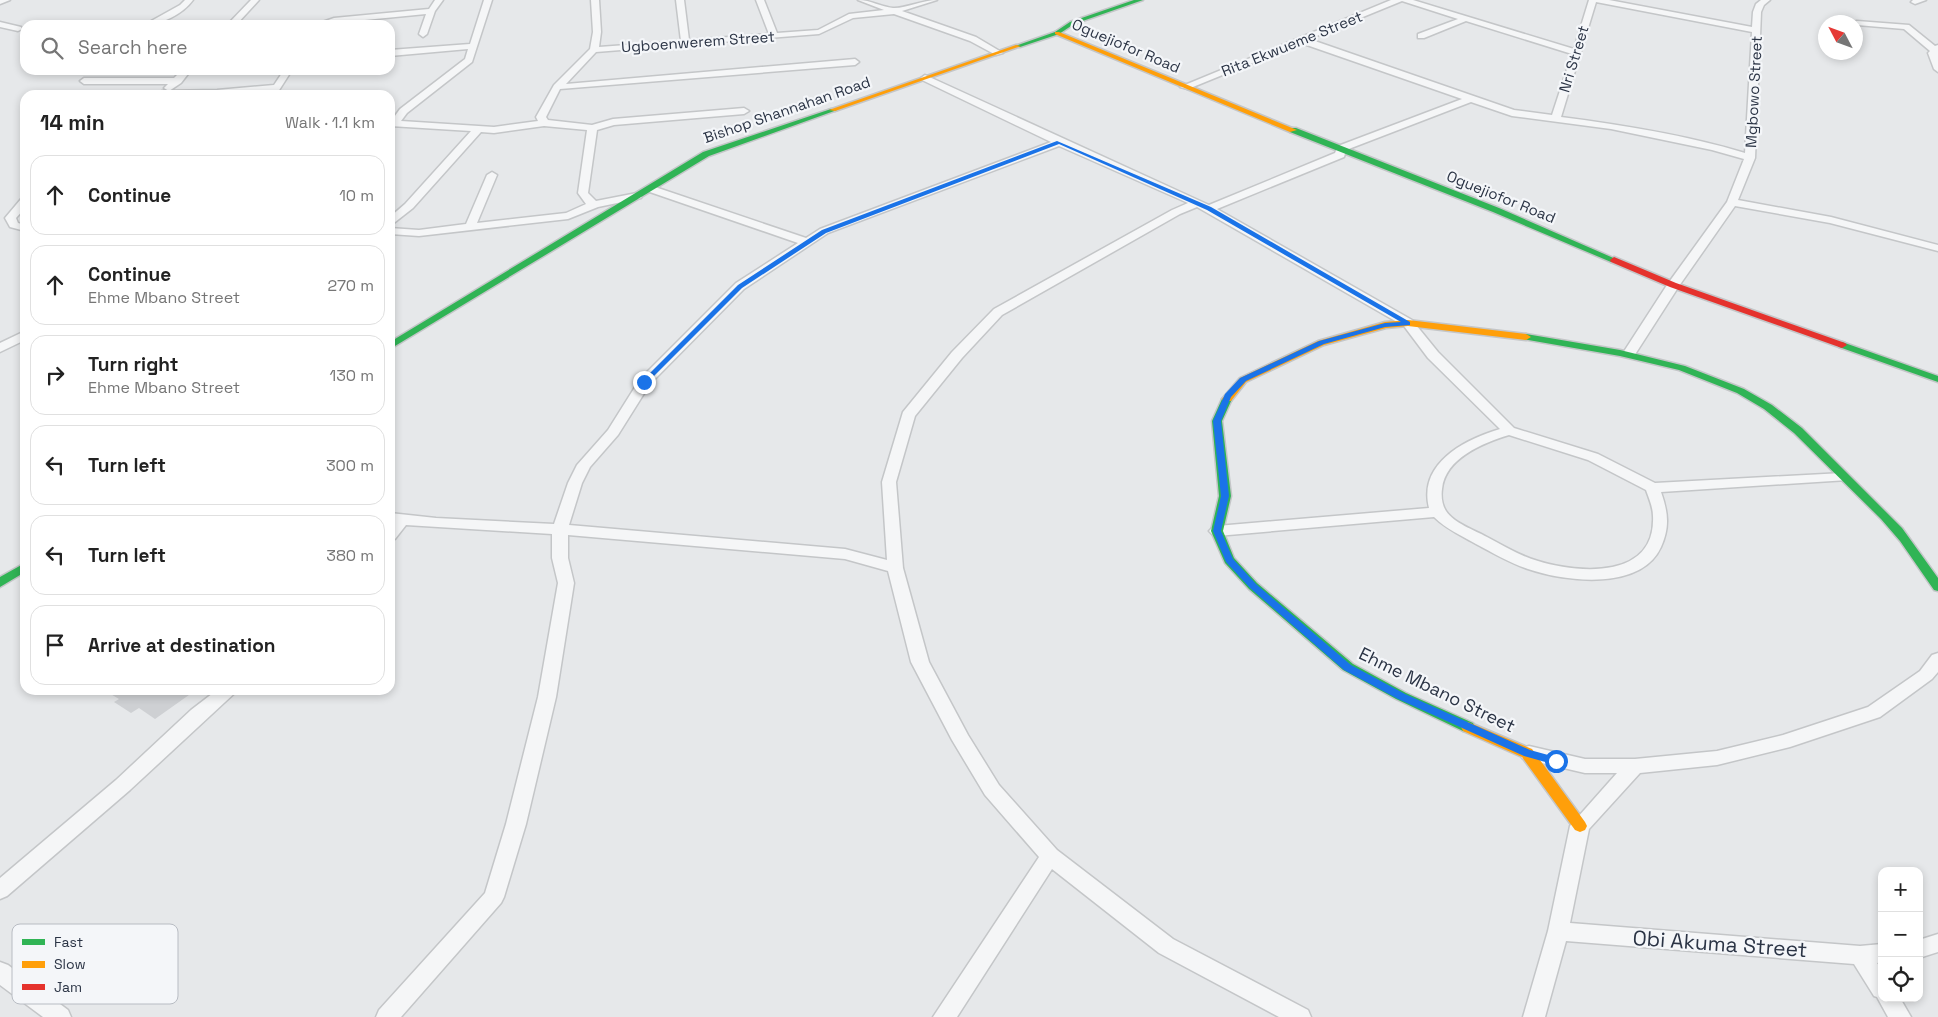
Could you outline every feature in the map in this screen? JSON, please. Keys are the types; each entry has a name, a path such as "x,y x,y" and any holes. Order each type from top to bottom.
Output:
{"street":[{"path":"0,2 6,0"},
{"path":"158,20 183,7 189,0"},
{"path":"236,20 255,0"},
{"path":"423,34 431,11 439,0"},
{"path":"395,120 403,110 469,60 488,0"},
{"path":"544,123 541,117 557,87 594,50 597,32 595,0"},
{"path":"680,0 685,43"},
{"path":"760,0 774,37"},
{"path":"862,0 891,12 973,39 999,53"},
{"path":"891,12 933,0"},
{"name":"Bishop Shannahan Road","path":"395,343 706,154 928,79 1057,33 1072,23 1140,0"},
{"name":"Rita Ekwueme Street","path":"1185,87 1398,0"},
{"path":"1404,0 1576,52"},
{"path":"1594,0 1757,30"},
{"name":"Nri Street","path":"1556,119 1594,0"},
{"name":"Mgbowo Street","path":"1629,353 1673,284 1732,202 1750,158 1757,12 1760,4 1766,0"},
{"path":"334,20 431,11"},
{"name":"Ugboenwerem Street","path":"594,50 774,37 826,31 836,21 852,16 891,12"},
{"path":"1421,36 1465,20"},
{"path":"1863,23 1906,27 1936,49 1932,53 1938,69"},
{"path":"0,24 18,29"},
{"name":"Oguejiofor Road","path":"1057,33 1185,87 1342,148 1673,284 1938,379"},
{"path":"1302,40 1512,113 1621,128 1714,147 1750,158"},
{"path":"395,53 474,46"},
{"path":"557,87 856,62"},
{"path":"166,90 183,75"},
{"path":"275,90 285,75"},
{"path":"928,79 1059,142 1196,204 1209,208 1408,324 1432,355 1509,431 1593,457 1652,488 1843,477"},
{"path":"84,81 178,81"},
{"path":"1209,208 1340,154 1342,148 1470,99"},
{"path":"395,123 478,129 515,129 544,123 592,128 613,122 744,111"},
{"path":"592,128 583,193 587,200 595,204"},
{"path":"395,219 409,206 478,129"},
{"path":"386,1017 494,897 516,824 547,696 566,583 560,558 560,530 575,483 584,465 613,432 644,382 740,286 824,231 1059,142"},
{"path":"470,227 492,175"},
{"path":"651,189 807,242"},
{"path":"395,233 420,232 568,216 595,204 636,196"},
{"path":"1732,202 1831,220 1938,248"},
{"path":"1196,204 1176,212 998,312 957,354 908,415 889,482 895,568 920,662 961,740 992,790 1050,856 1166,946 1300,1017"},
{"path":"20,207 10,218 14,225 20,227"},
{"path":"568,216 568,227 572,235"},
{"path":"1652,488 1661,516 1656,544 1642,564 1614,572 1573,574 1534,565 1499,550 1460,528 1439,512 1217,531 1225,496 1217,421 1228,396 1243,380 1321,343 1370,328 1408,324 1518,336 1629,353 1698,374 1731,387 1766,406 1800,430 1843,477 1892,524 1938,587"},
{"path":"0,348 20,338"},
{"path":"1439,512 1434,484 1439,473 1467,447 1486,437 1509,431"},
{"path":"396,519 560,530 845,554 895,568"},
{"name":"Ehme Mbano Street","path":"1217,531 1229,560 1253,586 1348,667 1402,696 1527,753 1580,826"},
{"path":"0,583 20,571"},
{"path":"1527,753 1585,766 1634,766 1727,756 1784,742 1874,712 1926,675 1938,659"},
{"path":"0,890 123,785 198,715 223,695"},
{"path":"1534,1017 1558,931 1580,826 1634,766"},
{"path":"944,1017 1050,856"},
{"name":"Obi Akuma Street","path":"1558,931 1860,955 1878,954"},
{"path":"1923,948 1938,943"},
{"path":"1860,955 1878,983"},
{"path":"0,972 12,981"},
{"path":"1891,1002 1900,1017"},
{"path":"43,1004 60,1017"}],"building":[{"path":"112,695 189,695 155,719 139,708 131,713 114,702 119,699"}],"traffic: fast":[{"path":"1018,46 1057,33 1072,23 1140,0"},
{"path":"395,343 706,154 833,110"},
{"path":"1293,130 1496,210 1614,260"},
{"path":"1526,337 1620,353 1682,368 1712,378 1741,391 1768,407 1798,431 1885,517 1904,538 1938,587"},
{"path":"1842,345 1938,379"},
{"path":"1227,399 1217,421 1225,496 1217,531 1229,560 1253,586 1348,667 1401,696 1468,727"},
{"path":"0,583 20,570"}],"traffic: slow":[{"path":"1057,33 1293,130"},
{"path":"833,110 1018,46"},
{"path":"1227,399 1243,380 1321,343 1385,325 1408,323 1526,337"},
{"path":"1468,727 1527,753 1580,826"}],"traffic: jam":[{"path":"1614,260 1673,285 1842,345"}],"route":[{"path":"644,382 682,341 714,315 740,286 824,231 1059,142 1196,204 1209,208 1408,324 1385,325 1321,343 1290,356 1243,380 1228,396 1217,421 1218,448 1225,496 1220,511 1217,531 1229,560 1253,586 1348,667 1402,696 1527,753 1556,761"}]}
